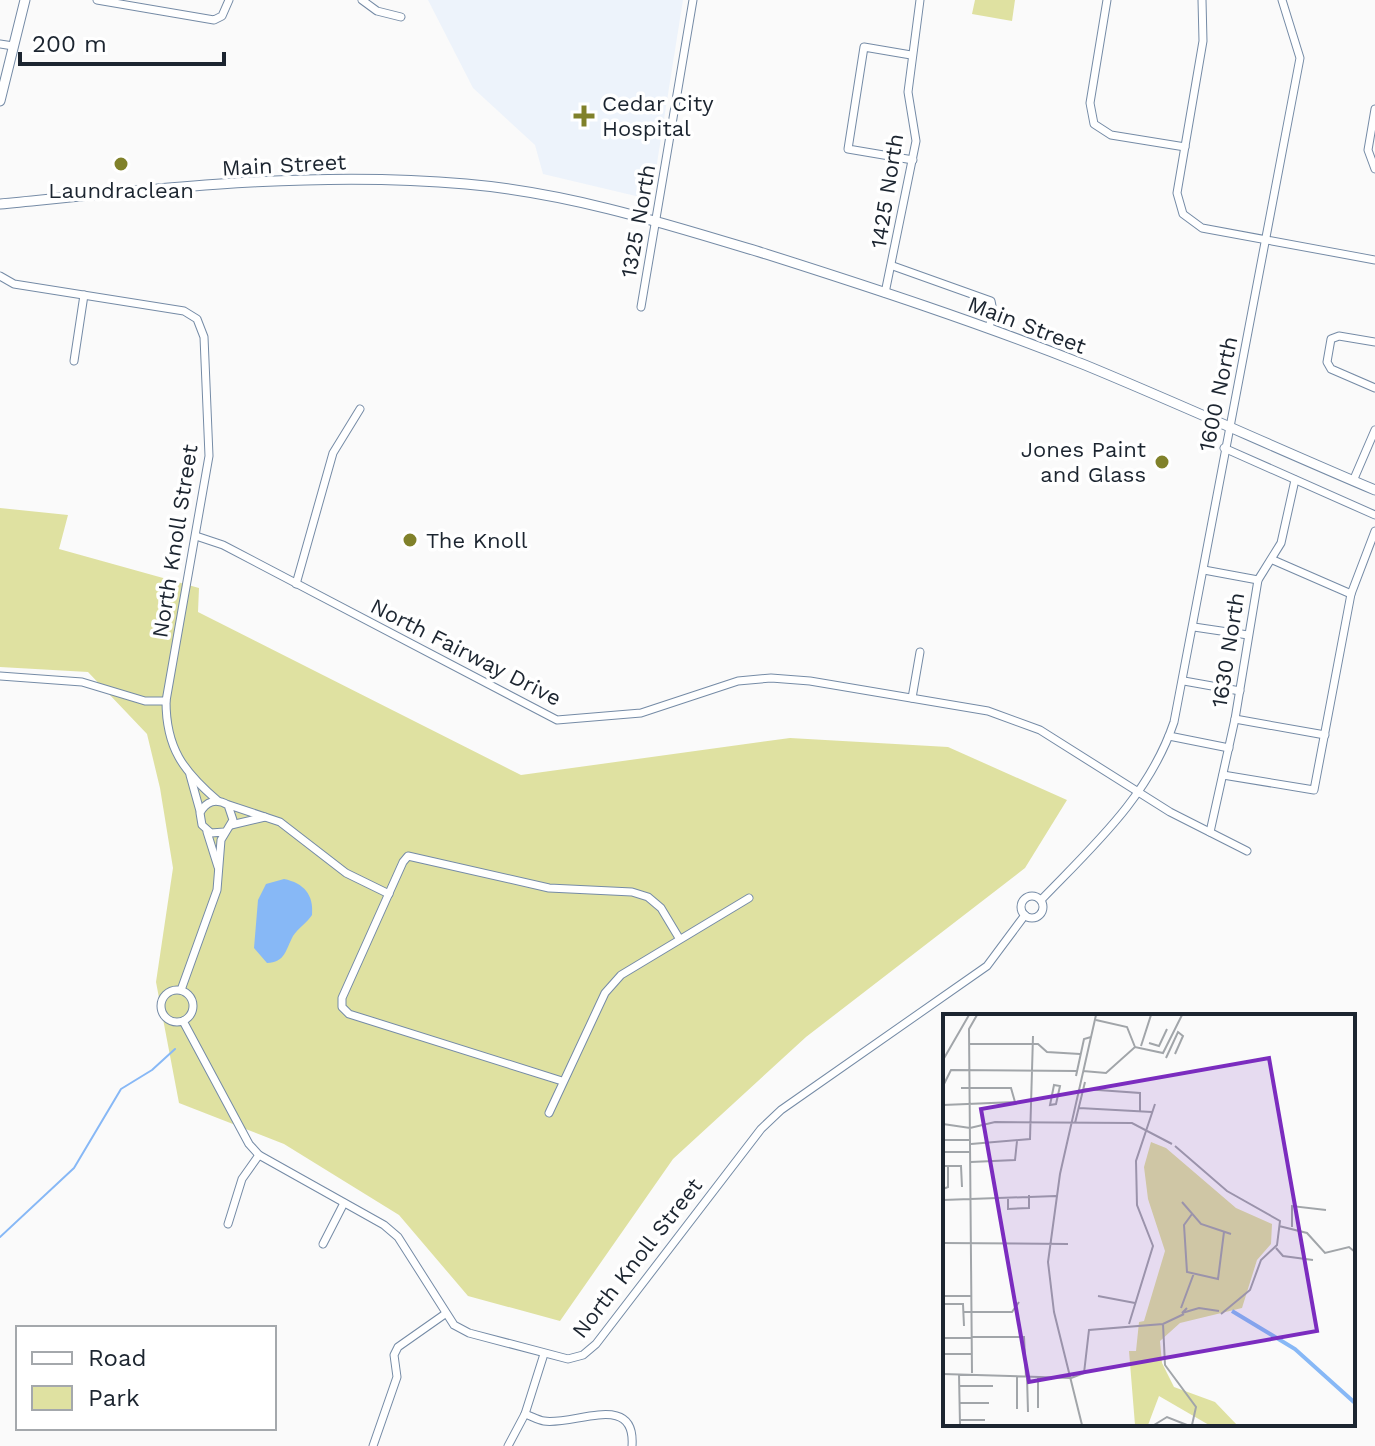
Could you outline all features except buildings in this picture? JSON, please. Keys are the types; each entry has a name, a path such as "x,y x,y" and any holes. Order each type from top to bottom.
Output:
{"main road":[{"path":"0,99 25,0"},
{"name":"Main Street","path":"0,204 322,179 425,181 569,197 656,220 989,328 1375,490"}],"street":[{"path":"97,0 214,20 222,16 229,0"},
{"path":"362,0 377,11 401,17"},
{"name":"1325 North","path":"641,307 693,0"},
{"name":"1425 North","path":"885,293 893,266 916,141 908,92 920,0"},
{"path":"1107,0 1090,103 1094,124 1111,135 1185,147"},
{"path":"1202,0 1203,41 1177,193 1183,214 1202,228 1375,260"},
{"name":"1600 North","path":"1141,790 1169,736 1184,681 1224,448 1267,242 1300,58 1282,0"},
{"path":"0,44 13,46"},
{"path":"911,55 864,47 848,149 913,160"},
{"path":"1375,109 1368,150 1375,169"},
{"path":"893,266 991,301 993,311 989,328"},
{"name":"North Knoll Street","path":"0,276 14,284 184,311 197,319 204,337 210,434 196,536 166,701 166,727 174,750 190,775 218,801 280,822 346,873 389,894"},
{"path":"74,361 84,295"},
{"path":"1375,342 1339,336 1331,339 1327,362 1331,369 1375,388"},
{"path":"296,584 333,453 360,409"},
{"path":"1353,481 1375,430"},
{"path":"1224,448 1375,515"},
{"name":"1630 North","path":"1210,832 1235,719 1258,580 1281,543 1295,480"},
{"path":"1223,775 1314,790 1351,594 1375,531"},
{"name":"North Fairway Drive","path":"196,536 223,545 557,720 641,713 738,681 771,678 912,698 1016,719 1141,790 1170,812 1247,851"},
{"path":"1273,560 1351,594"},
{"path":"1204,570 1258,580"},
{"path":"1194,627 1248,635"},
{"path":"912,698 920,652"},
{"path":"0,676 82,682 145,701 166,701"},
{"path":"1184,681 1240,691"},
{"path":"1235,719 1325,735"},
{"path":"1169,736 1229,748"},
{"name":"North Knoll Street","path":"190,775 218,867"},
{"name":"North Knoll Street","path":"1041,900 1034,896 1025,900 1022,909 1025,915 1032,918 1042,914 1041,900 1117,823 1141,790"},
{"path":"200,813 208,803 218,801"},
{"path":"228,805 233,814 231,825"},
{"path":"207,831 224,832 231,825 265,817"},
{"name":"North Knoll Street","path":"181,990 217,890 224,832"},
{"path":"562,1081 349,1014 342,1007 342,998 408,856 549,888 632,892 648,897 661,908 679,938"},
{"path":"549,1113 605,993 621,975 749,898"},
{"name":"North Knoll Street","path":"183,1021 249,1144 259,1155 398,1237 454,1325 469,1333 568,1359 583,1355 596,1344 761,1129 781,1110 987,966 1025,915"},
{"name":"North Knoll Street","path":"181,990 193,1005 192,1012 183,1021 171,1022 160,1009 168,992 181,990"},
{"path":"228,1224 242,1179 259,1155"},
{"path":"323,1244 344,1203"},
{"path":"373,1446 397,1377 394,1355 398,1347 445,1314"},
{"path":"508,1446 525,1414 544,1354"},
{"path":"525,1414 554,1421 612,1413 624,1420 633,1432 632,1446"}],"shaded area":[{"name":"Cedar City Hospital","path":"428,0 683,0 654,182 649,192 640,197 543,174 535,145 473,88"}],"green space":[{"path":"975,0 1015,0 1012,21 972,14"},
{"path":"0,508 68,515 59,549 199,588 198,612 521,775 790,738 948,747 1067,800 1025,868 806,1037 673,1159 560,1321 468,1296 399,1215 284,1144 179,1103 156,982 173,868 160,788 147,734 88,672 0,667"}],"water":[{"path":"284,879 306,891 312,915 295,933 281,958 267,963 254,948 258,900 266,884"}],"waterway":[{"path":"0,1237 74,1168 121,1089 152,1070 175,1049"}],"place":[{"name":"Cedar City Hospital","path":"584,116"},
{"name":"Laundraclean","path":"121,164"},
{"name":"Jones Paint and Glass","path":"1162,462"},
{"name":"The Knoll","path":"410,540"}]}
